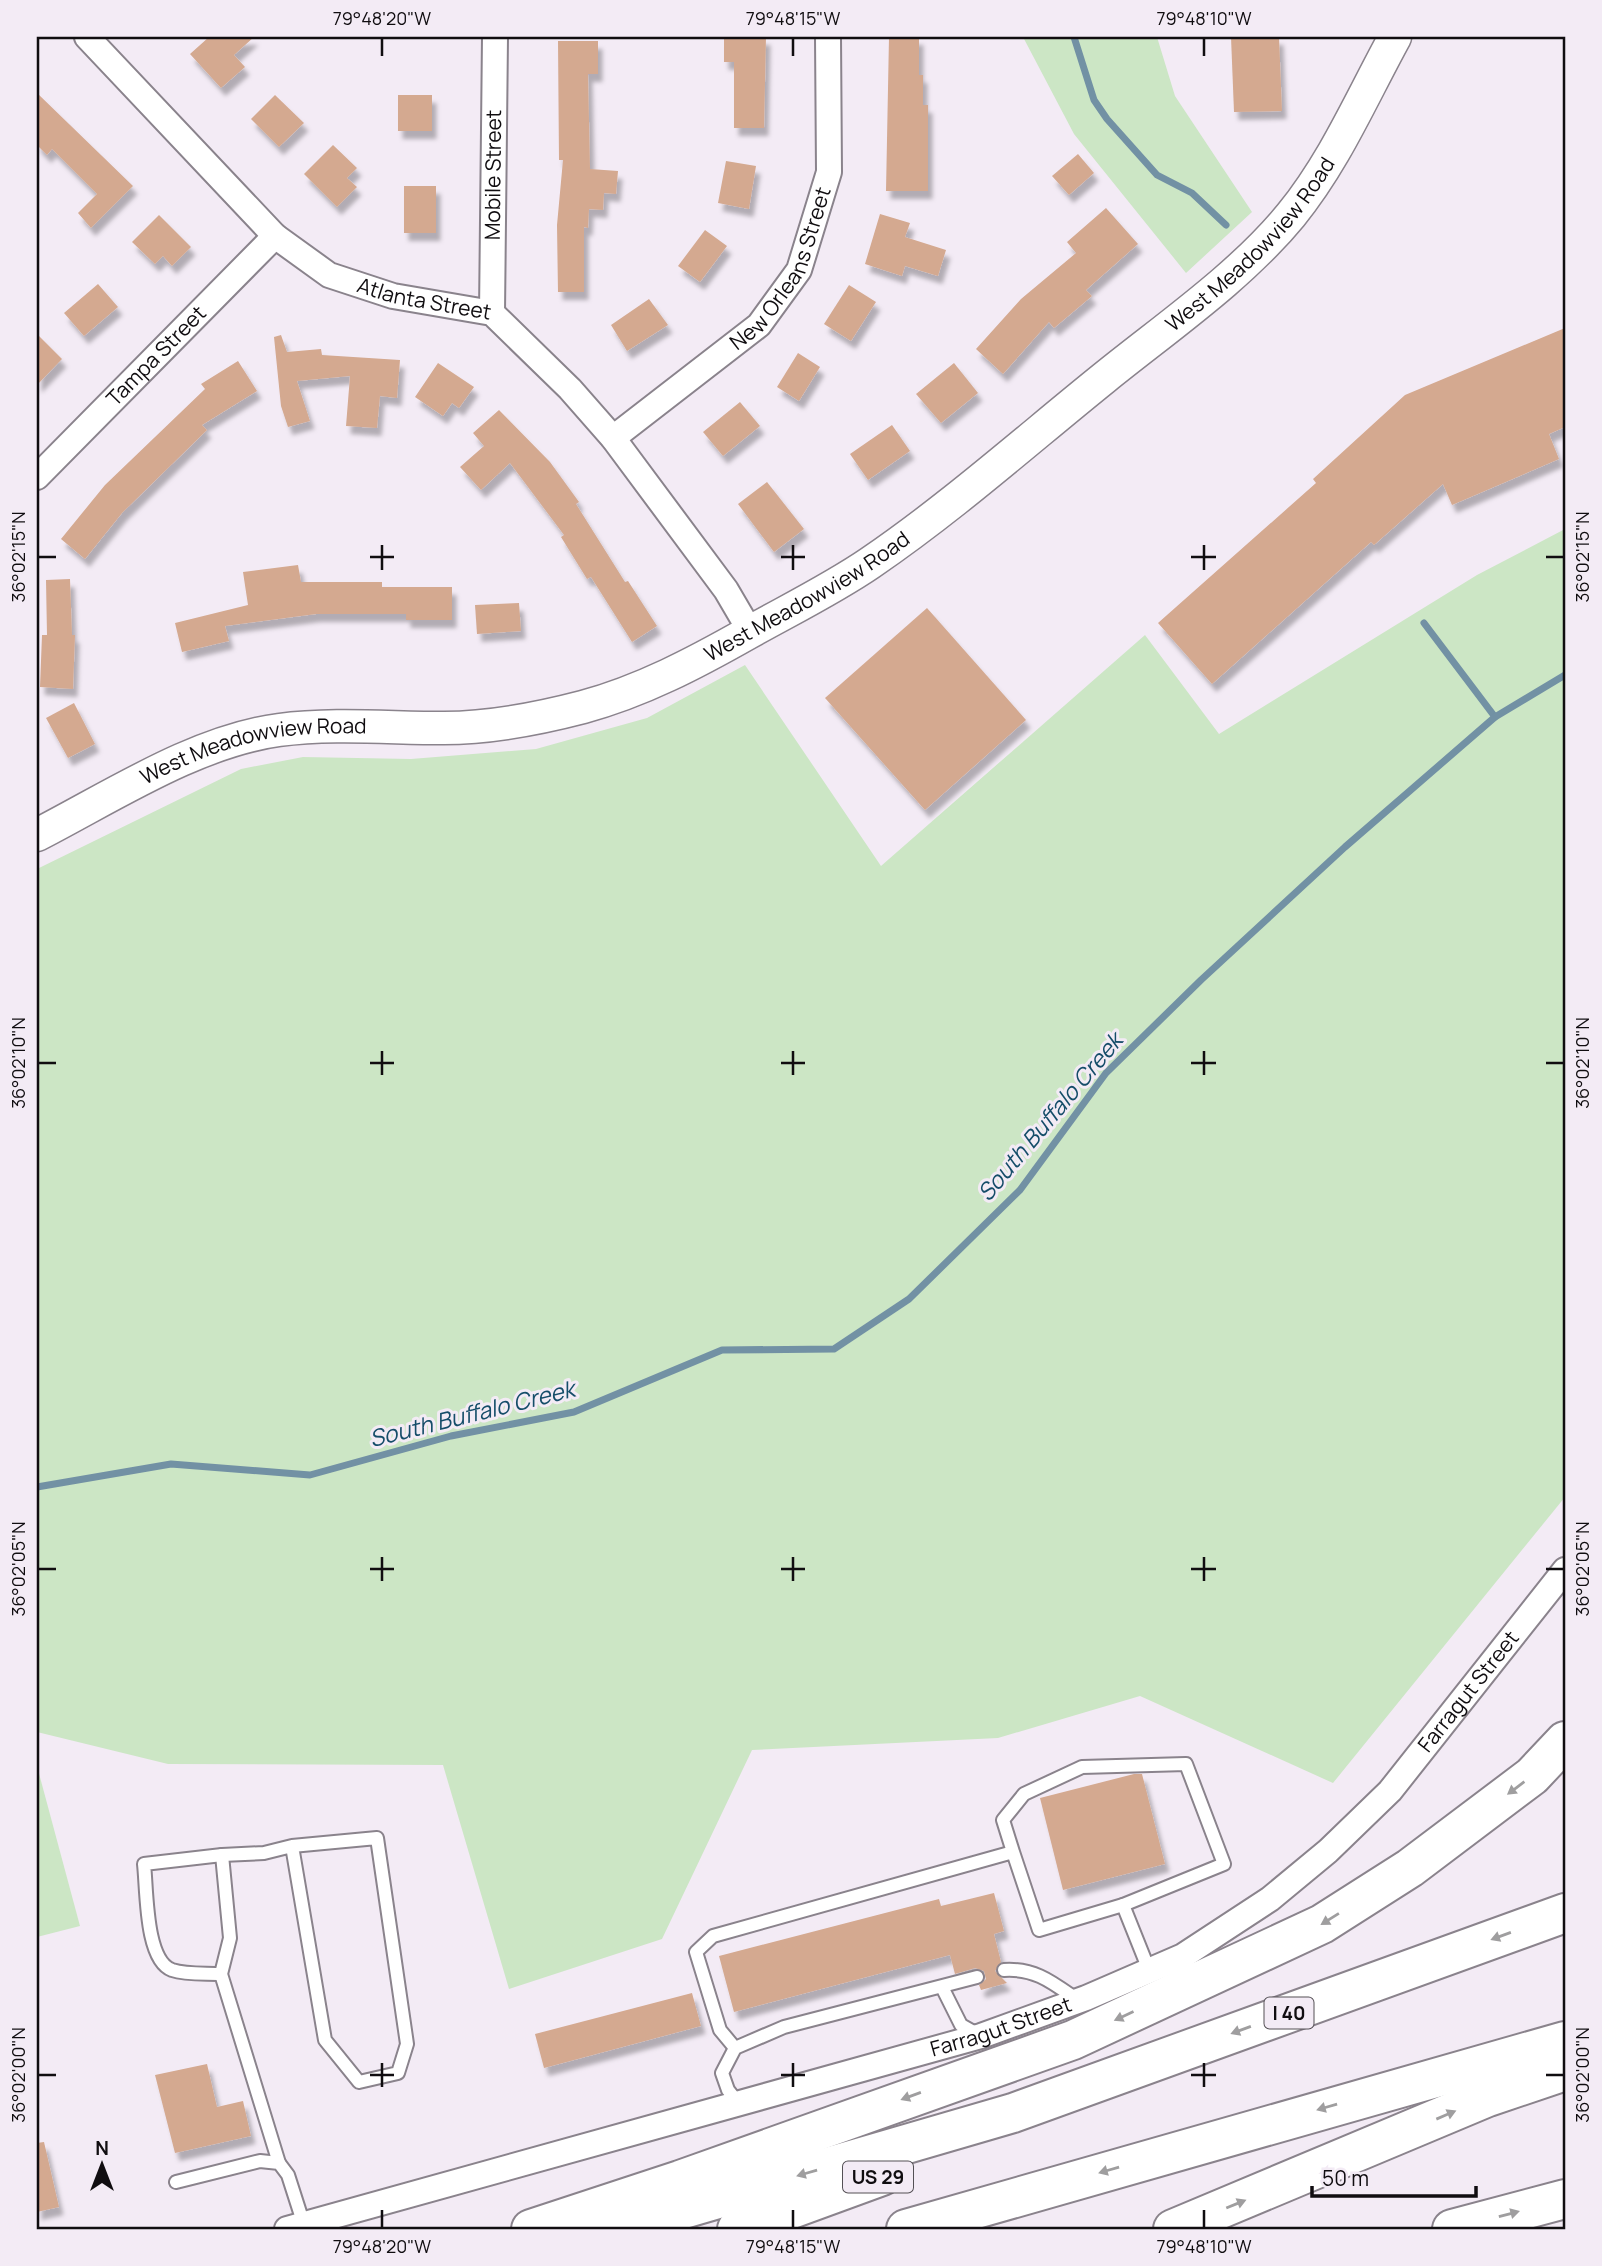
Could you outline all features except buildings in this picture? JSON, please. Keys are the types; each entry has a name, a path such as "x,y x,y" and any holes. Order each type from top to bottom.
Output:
{"highway":[{"path":"531,2229 680,2180 1073,2040 1322,1924 1410,1868 1521,1785 1565,1741"},
{"name":"I 40","path":"615,2229 1013,2113 1565,1913"},
{"path":"906,2229 1565,2041"},
{"path":"1173,2229 1488,2097 1565,2071"},
{"name":"US 29","path":"737,2229 900,2169 1013,2113"},
{"path":"1452,2229 1565,2199"},
{"path":"1553,2229 1565,2226"}],"street":[{"name":"Atlanta Street","path":"87,37 275,236 329,275 393,296 492,313 570,389 614,438 726,590 750,631"},
{"name":"Mobile Street","path":"492,313 495,37"},
{"name":"New Orleans Street","path":"614,438 759,325 799,270 828,172 828,37"},
{"name":"West Meadowview Road","path":"37,835 199,752 275,730 316,726 446,728 542,717 598,702 666,677 867,565 919,528 1230,275 1290,215 1359,109 1395,37"},
{"name":"Tampa Street","path":"37,477 275,236"},
{"name":"Farragut Street","path":"295,2227 981,2036 1079,2001 1182,1956 1270,1899 1328,1851 1391,1791 1565,1570"}],"lane":[{"path":"1186,1764 1224,1864 1122,1905 1039,1930 1013,1852 1003,1820 1024,1794 1082,1767 1186,1764"},
{"path":"221,1974 190,1973 162,1964 153,1947 144,1864 264,1853 292,1846 377,1838 407,2044 398,2073 359,2082 325,2040 292,1846"},
{"path":"735,2048 720,2030 696,1952 713,1936 1013,1852"},
{"path":"222,1855 230,1938 221,1974 279,2163 288,2175 295,2227"},
{"path":"1122,1905 1149,1970"},
{"path":"1004,1970 1025,1969 1050,1981 1079,2001"},
{"path":"739,2104 728,2090 722,2073 735,2048 783,2027 977,1977"},
{"path":"942,1987 961,2025 981,2036"},
{"path":"176,2182 260,2161 279,2163"}],"green space":[{"path":"1023,37 1157,37 1175,96 1252,212 1186,273 1074,134"},
{"path":"1565,529 1565,1497 1333,1783 1140,1696 998,1738 752,1750 662,1939 509,1989 443,1765 168,1764 37,1732 37,869 241,769 303,757 411,759 536,749 647,718 745,665 881,866 1145,635 1219,734 1477,575"},
{"path":"37,1766 80,1926 37,1937"}],"waterway":[{"path":"1074,37 1094,100 1107,119 1157,175 1192,193 1226,225"},
{"path":"1424,623 1495,717"},
{"name":"South Buffalo Creek","path":"37,1487 171,1464 310,1475 451,1436 574,1412 722,1350 834,1349 909,1299 1020,1190 1106,1073 1201,980 1345,847 1495,717 1565,675"}]}
